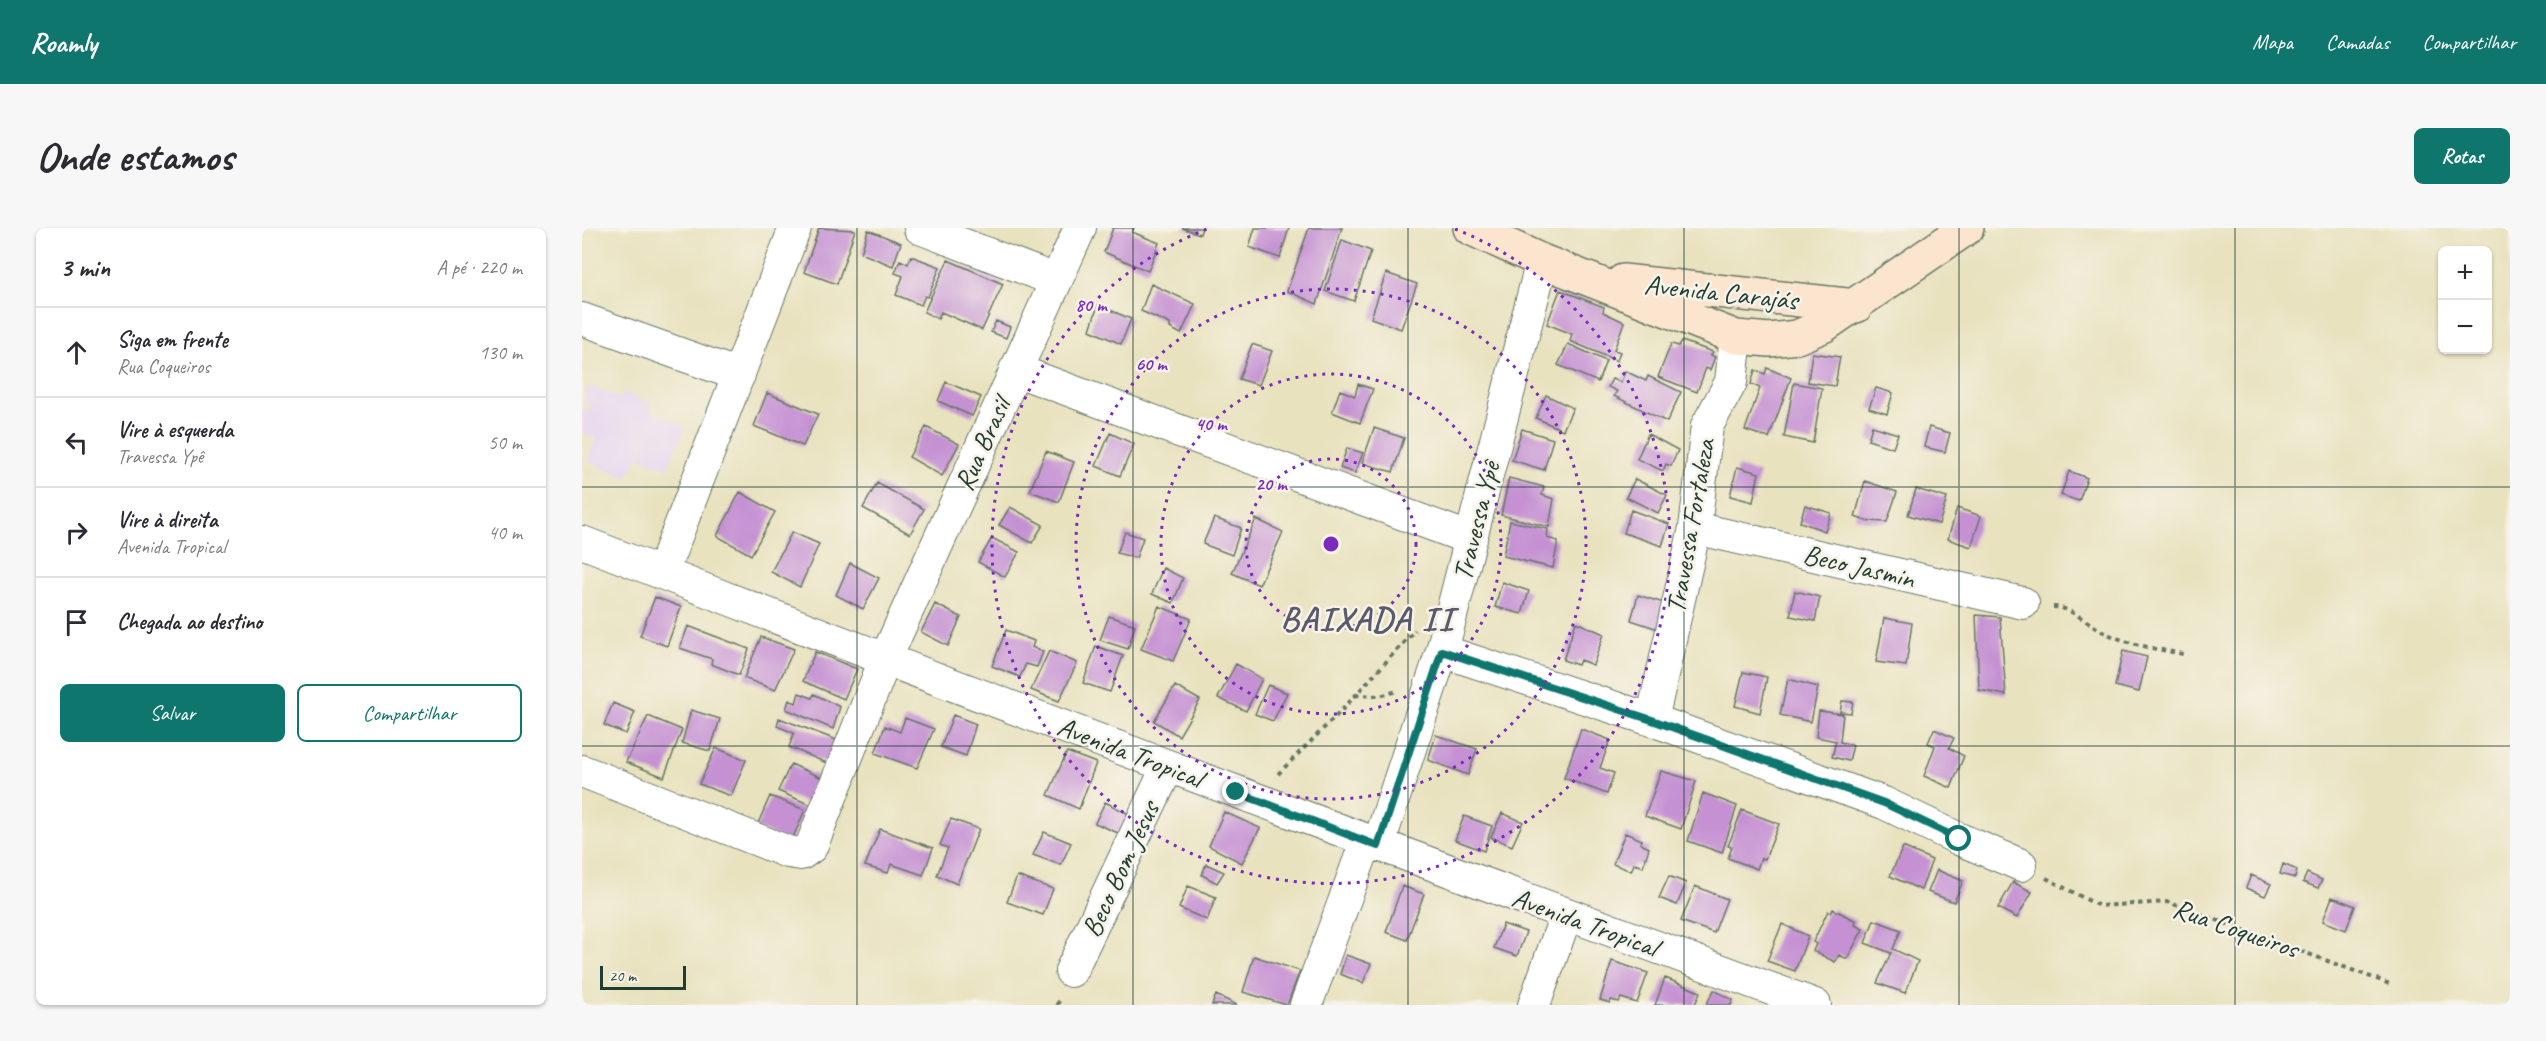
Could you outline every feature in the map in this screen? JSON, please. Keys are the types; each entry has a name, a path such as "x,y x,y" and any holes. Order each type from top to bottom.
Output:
{"street":[{"path":"662,573 795,228"},
{"path":"920,228 1055,280"},
{"name":"Rua Brasil","path":"582,771 788,852 801,854 811,846 885,660 1080,228"},
{"name":"Avenida Carajás","path":"1470,228 1542,261 1737,337 1769,340 1797,337 1825,325 1967,228"},
{"name":"Travessa Ypê","path":"1306,1005 1372,844 1442,651 1542,261"},
{"name":"Avenida Carajás","path":"1586,278 1856,306"},
{"path":"582,319 739,375"},
{"name":"Travessa Fortaleza","path":"1652,720 1695,528 1707,426 1731,382 1737,337"},
{"path":"1015,370 1471,539"},
{"name":"Beco Jasmin","path":"1695,528 2022,603"},
{"name":"Avenida Tropical","path":"582,542 885,660 1566,915 1759,995 1815,1005"},
{"path":"1442,651 1652,720 1884,803 2021,865"},
{"name":"Beco Bom Jesus","path":"1071,971 1168,766"},
{"path":"1534,1005 1566,915"}],"path":[{"path":"2022,603 2042,608 2057,606 2128,642 2182,654"},
{"path":"1236,792 1258,785 1280,773 1421,625"},
{"name":"Rua Coqueiros","path":"2021,865 2098,906 2168,902 2390,984"}],"shaded area":[{"path":"589,386 620,398 623,392 652,404 650,411 686,426 667,468 638,457 627,478 587,461 596,439 582,432 582,409 588,411 591,405 582,401"}],"building":[{"path":"819,228 855,230 837,284 804,272"},
{"path":"1113,228 1134,228 1132,232 1159,243 1148,271 1104,252"},
{"path":"1182,228 1202,228 1200,234"},
{"path":"1255,228 1289,228 1280,258 1249,247"},
{"path":"1309,228 1342,228 1317,304 1287,291"},
{"path":"868,230 901,243 893,266 861,253"},
{"path":"1342,240 1371,251 1354,301 1325,291"},
{"path":"911,256 940,267 928,297 925,296 921,305 896,295 903,276 895,273 900,260 908,264"},
{"path":"948,260 1003,284 982,330 941,312 938,319 924,312"},
{"path":"1386,273 1417,284 1401,329 1371,318"},
{"path":"1151,284 1195,304 1181,334 1170,328 1170,324 1141,311"},
{"path":"1560,290 1604,307 1603,312 1624,322 1614,350 1620,352 1617,361 1570,341 1572,334 1547,324"},
{"path":"1098,305 1131,319 1121,344 1090,330"},
{"path":"996,321 1010,327 1006,338 991,332"},
{"path":"1682,341 1713,352 1711,355 1715,357 1710,370 1706,368 1697,392 1658,377 1671,344 1679,346"},
{"path":"1252,344 1272,351 1259,385 1239,379"},
{"path":"1568,344 1606,361 1598,382 1558,365"},
{"path":"1812,353 1840,357 1835,386 1808,382"},
{"path":"1767,368 1791,378 1769,438 1745,430 1760,388 1751,384 1755,370 1765,374"},
{"path":"1625,371 1646,381 1648,376 1681,392 1667,422 1614,396 1617,391 1608,387 1612,379 1621,382"},
{"path":"946,382 981,397 972,416 938,401"},
{"path":"1794,383 1822,388 1813,443 1784,437"},
{"path":"1358,384 1373,389 1360,423 1332,412 1340,390 1355,396"},
{"path":"1876,388 1893,393 1887,414 1869,408"},
{"path":"767,393 818,414 803,446 754,426"},
{"path":"1546,395 1573,408 1563,430 1536,418"},
{"path":"1872,426 1898,434 1893,448 1868,440"},
{"path":"926,427 959,444 942,476 909,457"},
{"path":"1929,427 1950,433 1945,452 1924,447"},
{"path":"1374,428 1404,438 1393,472 1362,463"},
{"path":"1522,429 1553,439 1544,470 1512,460"},
{"path":"1110,433 1134,444 1120,476 1096,466"},
{"path":"1648,434 1678,450 1671,466 1666,464 1663,471 1637,459"},
{"path":"1347,448 1363,453 1355,473 1340,468"},
{"path":"1046,451 1074,462 1059,502 1030,491"},
{"path":"1737,467 1759,473 1753,502 1730,496"},
{"path":"2069,471 2087,478 2079,501 2061,495"},
{"path":"1509,478 1544,487 1542,495 1554,499 1549,527 1501,515"},
{"path":"1635,479 1667,495 1658,513 1626,497"},
{"path":"1865,481 1897,492 1887,522 1866,521 1855,517"},
{"path":"877,483 924,509 910,534 863,508"},
{"path":"1916,489 1947,498 1939,524 1908,515"},
{"path":"740,492 775,512 751,555 717,536"},
{"path":"1805,505 1831,513 1825,531 1800,522"},
{"path":"1010,507 1043,525 1032,543 999,525"},
{"path":"1957,508 1981,516 1971,547 1948,539"},
{"path":"1631,510 1669,524 1662,546 1624,533"},
{"path":"1214,518 1241,528 1232,555 1203,544"},
{"path":"1256,519 1283,532 1259,585 1232,573"},
{"path":"1510,521 1548,529 1547,538 1558,541 1553,568 1503,556"},
{"path":"792,532 819,544 800,587 771,572"},
{"path":"1125,532 1143,538 1136,558 1117,553"},
{"path":"992,538 1019,552 1005,577 978,562"},
{"path":"850,563 879,578 863,609 836,595"},
{"path":"1163,568 1183,578 1173,603 1152,594"},
{"path":"1502,582 1529,591 1522,614 1495,607"},
{"path":"1795,591 1820,597 1815,621 1790,616"},
{"path":"1638,595 1667,604 1661,630 1631,620"},
{"path":"655,597 681,607 667,646 640,636"},
{"path":"935,604 961,617 948,646 921,632"},
{"path":"1159,606 1191,619 1173,661 1141,649"},
{"path":"1976,615 2000,617 2006,695 1979,690"},
{"path":"1109,616 1135,625 1128,649 1100,640"},
{"path":"1884,618 1912,623 1906,666 1876,662"},
{"path":"1576,622 1604,634 1593,665 1580,660 1578,665 1563,660"},
{"path":"688,626 749,649 739,675 711,664 712,659 680,648"},
{"path":"1006,630 1034,641 1032,647 1043,652 1037,667 1026,664 1020,677 992,666"},
{"path":"761,637 794,649 775,690 744,678"},
{"path":"1096,646 1123,656 1110,692 1083,683"},
{"path":"1049,651 1077,663 1059,701 1031,690"},
{"path":"2123,651 2147,657 2139,692 2115,686"},
{"path":"815,652 857,669 844,699 803,681"},
{"path":"1236,664 1262,679 1246,711 1218,698"},
{"path":"1743,672 1767,677 1760,713 1735,706"},
{"path":"1788,679 1818,687 1811,722 1780,715"},
{"path":"1268,685 1287,693 1273,721 1255,714"},
{"path":"1175,686 1200,700 1179,736 1154,721"},
{"path":"799,693 812,698 814,694 840,707 833,729 786,709 789,700 796,703"},
{"path":"1842,701 1853,702 1851,713 1840,712"},
{"path":"613,703 635,712 626,734 604,725"},
{"path":"691,710 720,719 710,751 682,743"},
{"path":"1819,711 1843,714 1840,742 1853,745 1849,761 1832,757 1836,741 1816,737"},
{"path":"953,715 976,724 966,756 941,747"},
{"path":"648,716 682,730 664,777 626,762"},
{"path":"779,718 839,741 829,764 789,747 794,733 777,726"},
{"path":"905,718 934,729 917,768 875,753 885,726 900,732"},
{"path":"1581,729 1610,740 1600,768 1614,773 1607,794 1564,778"},
{"path":"1934,729 1954,738 1949,748 1964,756 1951,788 1924,776 1935,746 1928,743"},
{"path":"1436,735 1477,749 1468,775 1428,760"},
{"path":"716,748 746,760 731,796 699,784"},
{"path":"1067,752 1096,763 1079,809 1048,795"},
{"path":"791,764 822,778 811,805 778,791"},
{"path":"1661,771 1696,781 1681,829 1645,816"},
{"path":"1703,793 1737,806 1722,853 1688,841"},
{"path":"770,796 805,810 791,842 756,828"},
{"path":"1105,802 1135,817 1125,836 1095,823"},
{"path":"1742,810 1779,824 1765,859 1761,858 1757,869 1728,858 1732,847 1728,846"},
{"path":"1224,812 1260,828 1242,863 1209,846"},
{"path":"1502,813 1523,822 1512,846 1491,837"},
{"path":"1464,816 1492,826 1484,851 1455,840"},
{"path":"951,819 979,829 957,884 937,875 948,848 940,845"},
{"path":"880,829 933,848 923,875 891,864 888,873 865,866"},
{"path":"1044,832 1071,843 1061,865 1033,855"},
{"path":"1625,833 1642,840 1641,844 1649,848 1643,867 1634,864 1631,871 1613,864"},
{"path":"1903,847 1932,860 1921,890 1890,876"},
{"path":"1206,864 1224,872 1217,883 1202,875"},
{"path":"2283,864 2297,870 2295,878 2280,874"},
{"path":"1937,870 1963,881 1954,902 1928,892"},
{"path":"2307,873 2322,880 2318,888 2303,882"},
{"path":"2251,875 2271,884 2265,896 2246,888"},
{"path":"1017,876 1053,889 1043,915 1007,902"},
{"path":"1669,876 1686,883 1677,905 1659,898"},
{"path":"2013,882 2032,892 2017,918 1998,908"},
{"path":"1188,886 1216,897 1207,920 1179,908"},
{"path":"1402,886 1424,894 1407,940 1386,932"},
{"path":"1695,886 1727,899 1714,933 1681,921"},
{"path":"2332,897 2355,906 2346,930 2323,921"},
{"path":"1833,909 1856,921 1855,925 1863,929 1847,959 1839,955 1835,962 1813,951 1816,944 1813,942 1828,911 1831,913"},
{"path":"1874,920 1901,930 1893,949 1918,961 1905,993 1877,983 1891,953 1865,943"},
{"path":"1503,924 1526,932 1517,956 1494,948"},
{"path":"1782,924 1808,936 1795,971 1767,961"},
{"path":"1346,955 1371,964 1363,983 1340,974"},
{"path":"1254,956 1300,971 1287,1005 1243,992"},
{"path":"1612,961 1648,973 1637,1003 1621,998 1619,1002 1611,1000 1610,1003 1600,1000"},
{"path":"1665,978 1700,992 1695,1005 1655,1005"},
{"path":"1714,990 1733,1000 1731,1005 1706,1005"},
{"path":"1216,995 1237,1005 1212,1005"}],"district":[{"name":"BAIXADA II","path":"1367,618"}],"route":[{"path":"1236,792 1378,846 1442,651 1652,720 1884,803 1959,839"}]}
